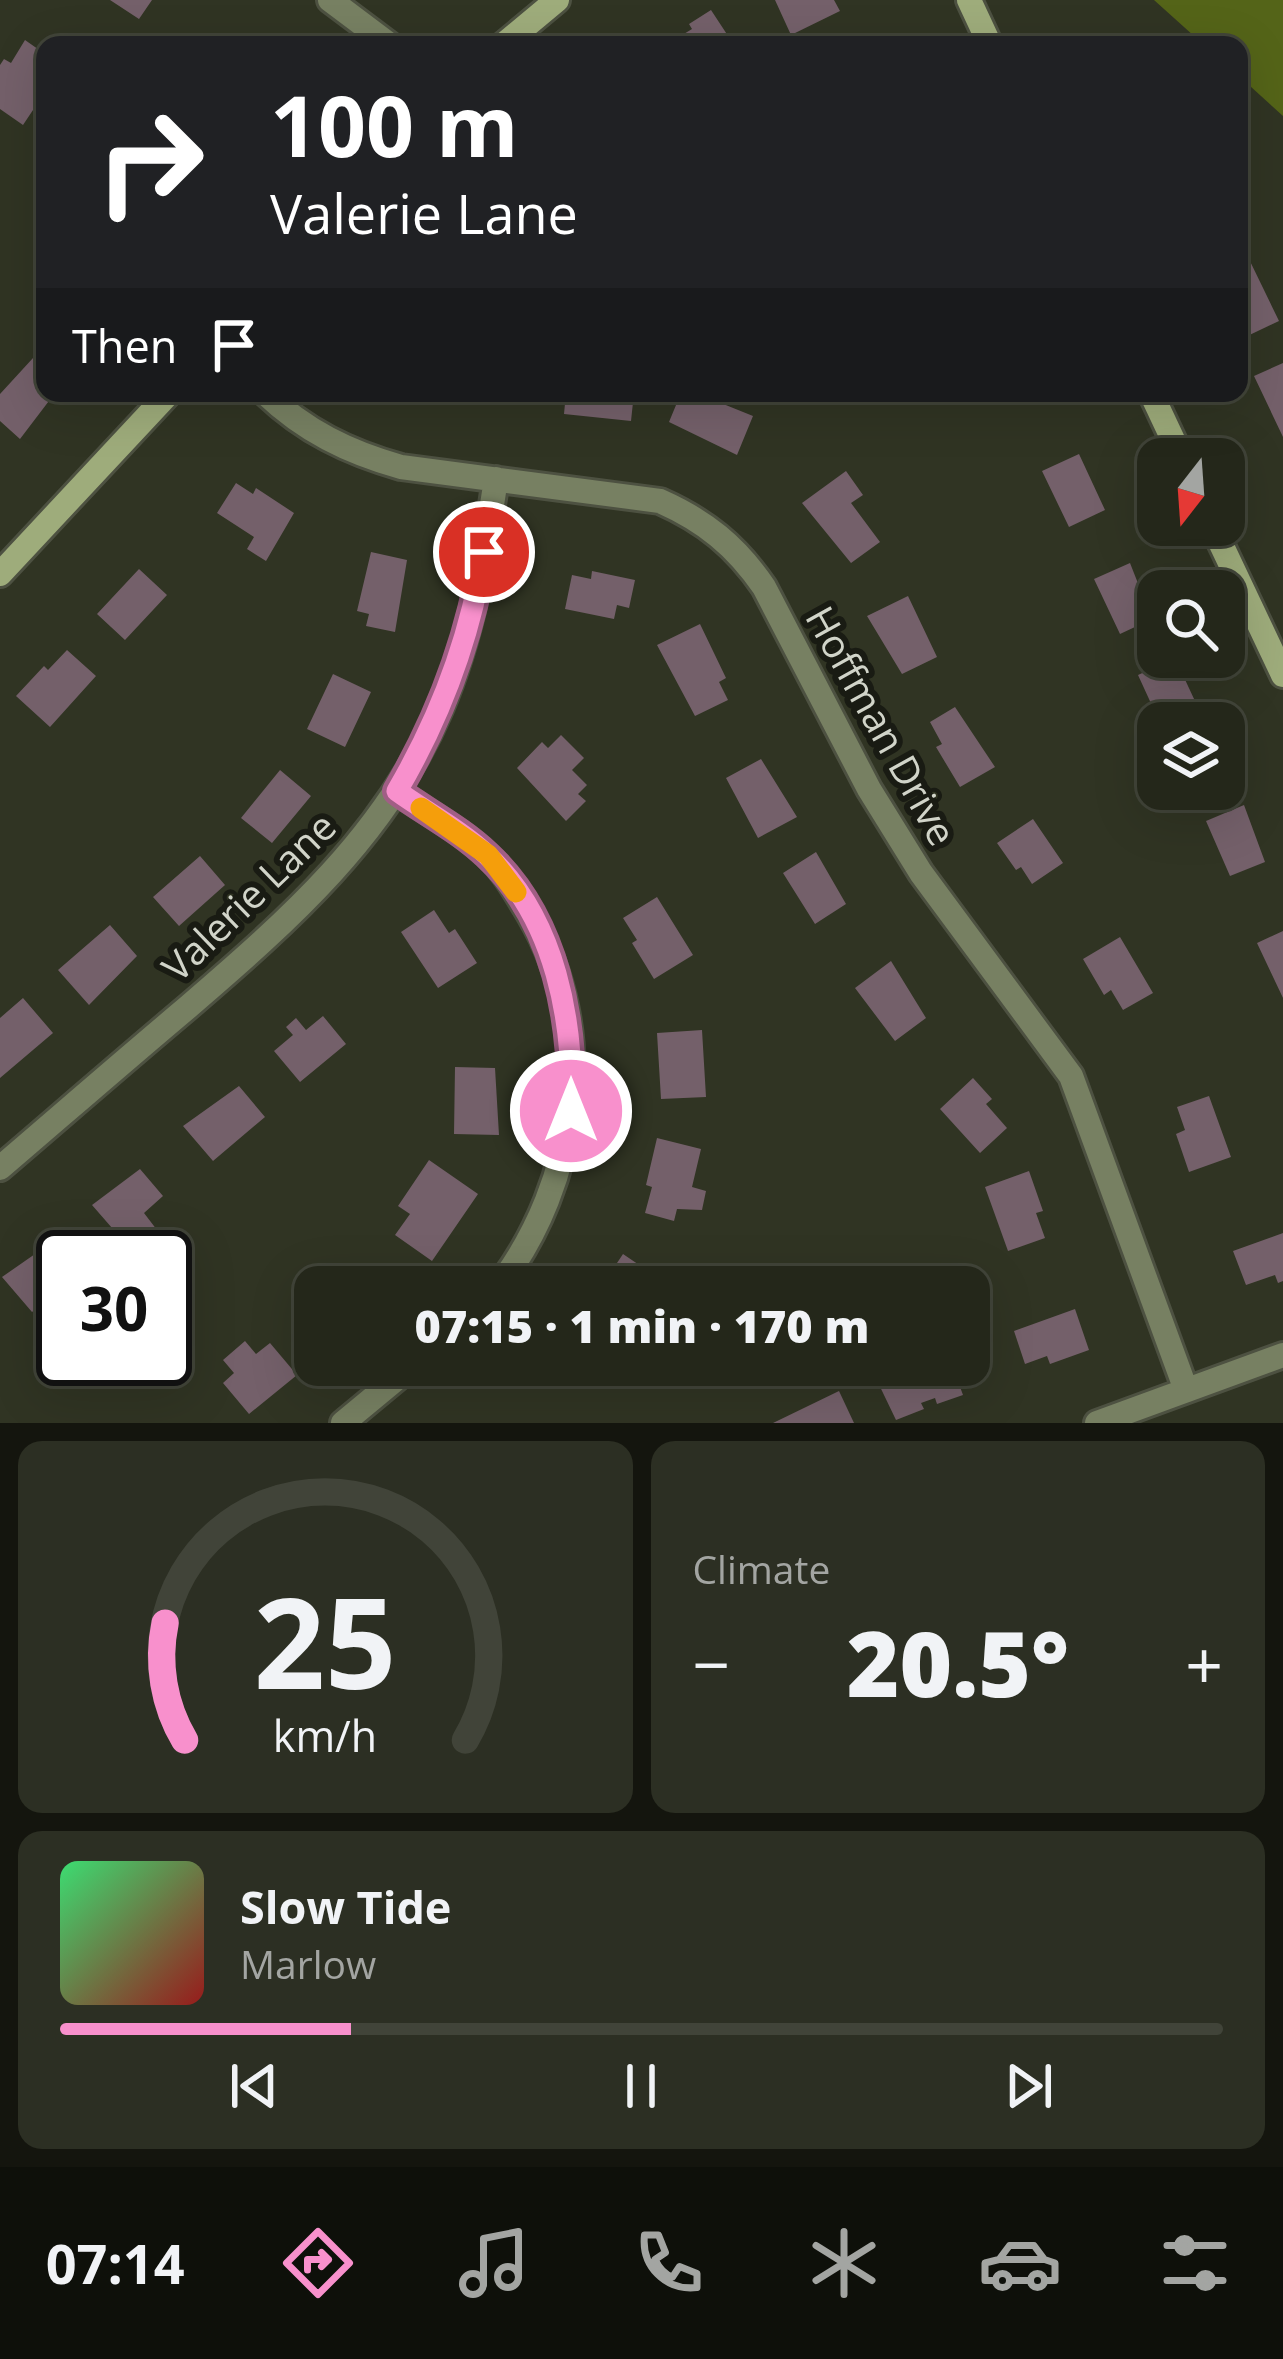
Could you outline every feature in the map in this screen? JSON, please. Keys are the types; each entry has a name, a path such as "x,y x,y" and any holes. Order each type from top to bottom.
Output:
{"street":[{"path":"330,0 378,36"},
{"path":"514,36 557,0"},
{"path":"969,0 986,36"},
{"path":"0,574 161,402"},
{"name":"Hoffman Drive","path":"277,402 323,438 361,456 401,467 660,501 693,516 745,559 764,586 868,789 921,873 1071,1076 1186,1390"},
{"path":"1155,402 1172,438"},
{"name":"Valerie Lane","path":"0,1168 280,927 362,841 397,791 439,711 462,651 478,589 496,479"},
{"path":"1222,546 1283,674"},
{"path":"397,791 488,855 516,892 548,953 568,1019 572,1088 563,1156 534,1232 511,1266"},
{"path":"1097,1423 1283,1355"},
{"path":"344,1423 388,1386"}],"green space":[{"path":"1154,0 1283,0 1283,116 1248,84 1248,36 1194,36"}],"building":[{"path":"110,0 152,0 139,19"},
{"path":"775,0 834,0 840,11 791,35"},
{"path":"711,10 728,36 681,36 692,29 689,24"},
{"path":"25,40 36,48 36,106 23,125 0,109 0,65 4,59 11,63"},
{"path":"1248,257 1279,321 1248,336"},
{"path":"33,358 36,361 36,402 48,402 20,439 0,421 0,394"},
{"path":"1283,363 1283,437 1254,376"},
{"path":"565,402 633,402 631,421 564,414"},
{"path":"677,402 718,402 753,416 737,455 669,422"},
{"path":"1079,454 1105,510 1069,527 1042,471"},
{"path":"846,471 863,495 851,503 880,542 851,563 802,503"},
{"path":"236,483 253,494 256,488 294,513 266,561 247,549 254,537 217,513"},
{"path":"371,552 407,560 395,632 366,626 369,614 357,611"},
{"path":"1130,563 1137,581 1137,626 1120,634 1094,579"},
{"path":"139,569 167,595 125,640 97,614"},
{"path":"592,571 635,580 629,608 617,605 614,619 565,609 572,575 591,579"},
{"path":"908,596 937,657 902,674 867,616"},
{"path":"700,624 726,678 719,682 728,700 695,716 657,645"},
{"path":"67,650 96,676 50,727 16,696"},
{"path":"333,674 371,692 345,747 307,729"},
{"path":"1139,678 1184,678 1195,702 1150,702"},
{"path":"955,707 995,767 960,787 936,747 942,744 930,722"},
{"path":"561,735 584,758 572,770 587,785 578,794 586,801 566,821 517,768 542,742 548,748"},
{"path":"761,759 797,817 758,838 726,778"},
{"path":"280,770 311,796 272,843 241,818"},
{"path":"1245,808 1265,862 1230,876 1206,821"},
{"path":"1033,819 1063,863 1032,884 997,843"},
{"path":"816,852 846,904 815,924 783,873"},
{"path":"200,856 225,885 179,926 153,897"},
{"path":"657,897 693,955 654,979 623,918"},
{"path":"434,910 449,933 455,929 477,963 438,988 401,932"},
{"path":"110,925 137,956 89,1005 58,970"},
{"path":"1283,931 1283,998 1257,943"},
{"path":"1120,937 1153,993 1123,1010 1111,990 1104,995 1083,959"},
{"path":"891,961 926,1018 895,1041 855,988"},
{"path":"23,998 53,1033 0,1078 0,1018"},
{"path":"323,1016 346,1044 300,1082 274,1051 293,1035 286,1027 296,1018 306,1030"},
{"path":"702,1030 706,1097 661,1099 657,1033"},
{"path":"455,1067 495,1068 499,1135 454,1134"},
{"path":"973,1078 992,1099 986,1104 1007,1128 980,1153 940,1109"},
{"path":"239,1086 265,1117 213,1161 183,1126"},
{"path":"1209,1096 1231,1157 1189,1172 1176,1134 1185,1130 1177,1107"},
{"path":"657,1138 701,1149 692,1187 706,1191 702,1210 677,1209 674,1221 645,1213"},
{"path":"429,1160 478,1194 432,1261 395,1235 410,1214 398,1206"},
{"path":"140,1169 163,1196 144,1213 157,1230 114,1230 92,1205"},
{"path":"1029,1171 1043,1211 1036,1213 1045,1238 1008,1251 985,1187"},
{"path":"1283,1233 1283,1281 1278,1283 1275,1275 1246,1285 1233,1251"},
{"path":"36,1253 36,1309 32,1312 2,1277"},
{"path":"623,1254 641,1266 615,1266"},
{"path":"1075,1309 1089,1350 1050,1364 1047,1356 1025,1364 1014,1331"},
{"path":"245,1341 256,1354 270,1343 294,1377 249,1414 223,1383 234,1373 223,1360"},
{"path":"880,1386 960,1386 963,1395 937,1404 935,1398 921,1403 924,1409 896,1420"},
{"path":"839,1391 854,1423 773,1423"}],"slow traffic":[{"path":"421,808 488,855 516,892"}],"route":[{"path":"484,552 462,651 439,711 397,791 488,855 539,932 568,1019 571,1111"}]}
